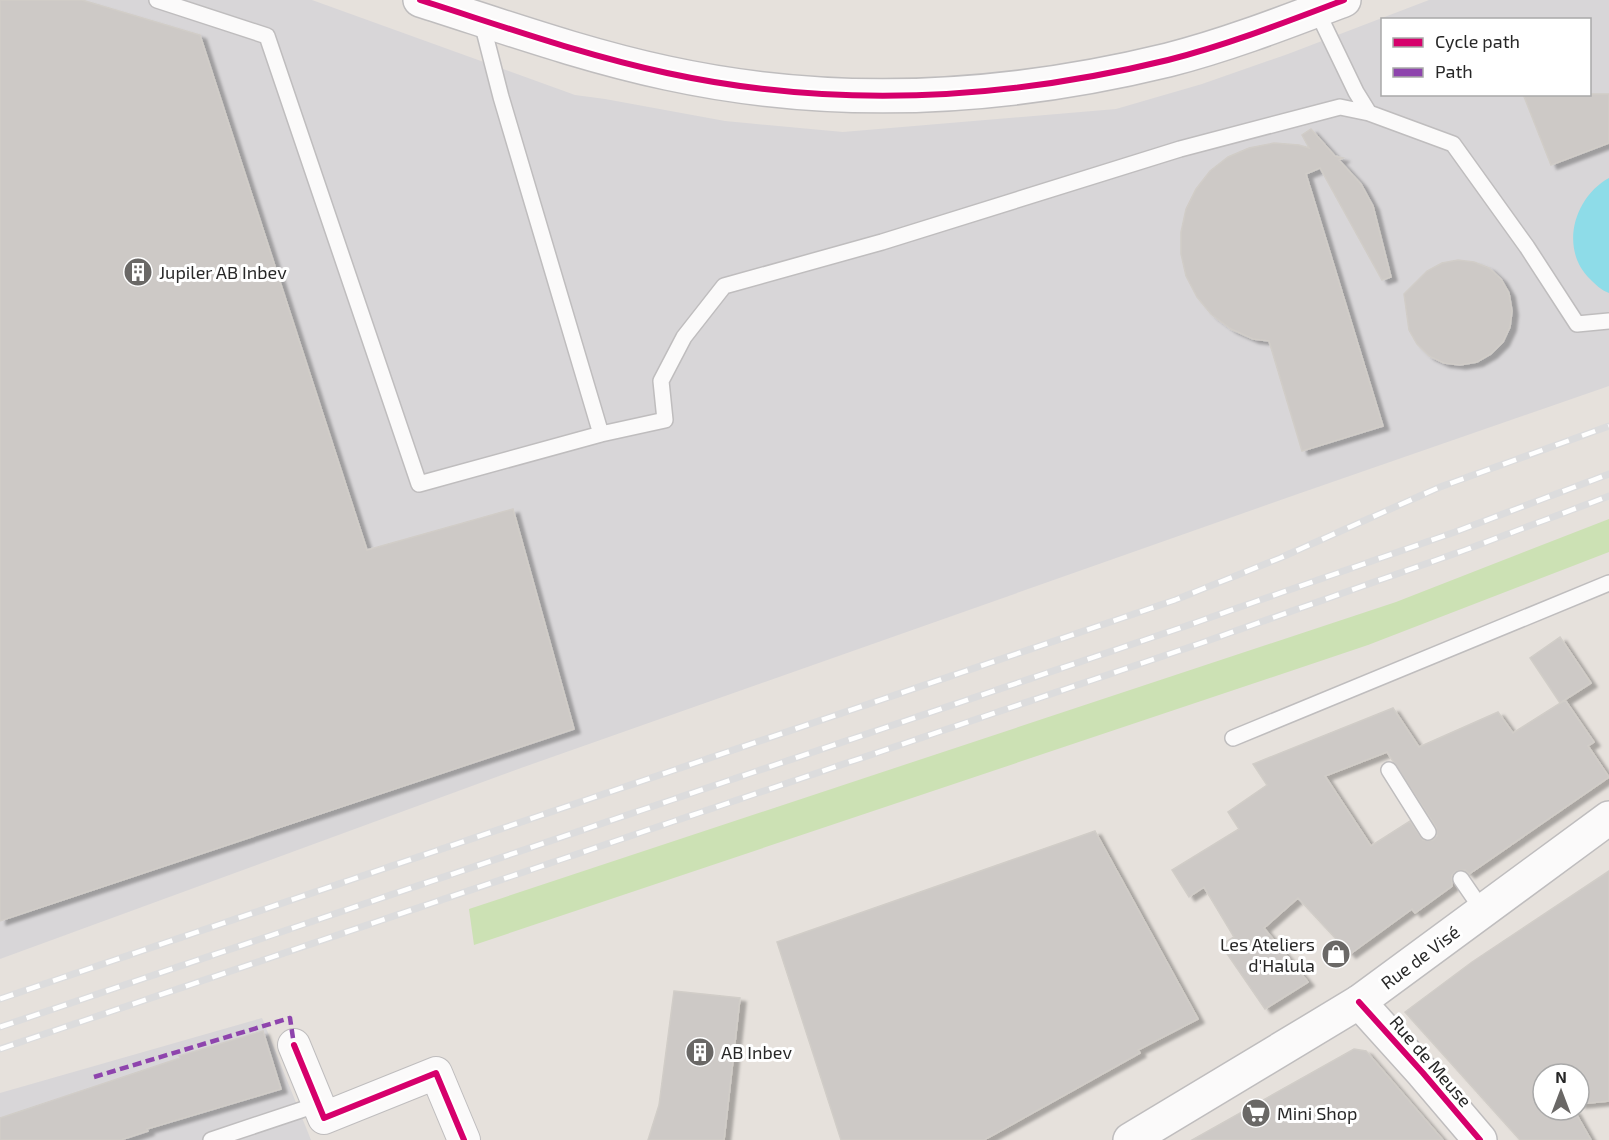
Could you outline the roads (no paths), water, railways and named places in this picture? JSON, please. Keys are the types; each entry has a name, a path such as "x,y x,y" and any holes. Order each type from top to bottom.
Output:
{"street":[{"path":"420,0 614,60 718,82 773,90 837,95 903,96 964,94 1040,86 1094,76 1170,59 1245,36 1330,5"},
{"name":"Rue de Visé","path":"1130,1140 1359,1002 1609,818"},
{"name":"Rue de Meuse","path":"1359,1002 1424,1073 1480,1140"},
{"path":"294,1045 324,1118 436,1073 464,1140"}],"lane":[{"path":"157,0 267,36 418,484 601,434 665,420 661,381 684,337 724,286 882,242 1180,149 1340,107 1369,113 1452,144 1527,247 1577,324 1609,321"},
{"path":"1330,5 1356,92 1369,113"},
{"path":"481,19 501,97 601,434"},
{"path":"1233,738 1609,582"},
{"path":"1389,770 1428,832"},
{"path":"1461,879 1483,910"},
{"path":"211,1140 319,1104"}],"water":[{"path":"1609,178 1609,293 1594,283 1580,267 1573,239 1579,210 1597,187"}],"railway":[{"path":"0,999 1175,600 1280,558 1440,487 1609,426"},
{"path":"0,1027 1183,627 1455,532 1609,474"},
{"path":"0,1049 1190,647 1465,550 1609,496"}],"place":[{"name":"Jupiler AB Inbev","path":"138,272"},
{"name":"Les Ateliers d'Halula","path":"1336,954"},
{"name":"AB Inbev","path":"700,1052"},
{"name":"Mini Shop","path":"1256,1113"}]}
